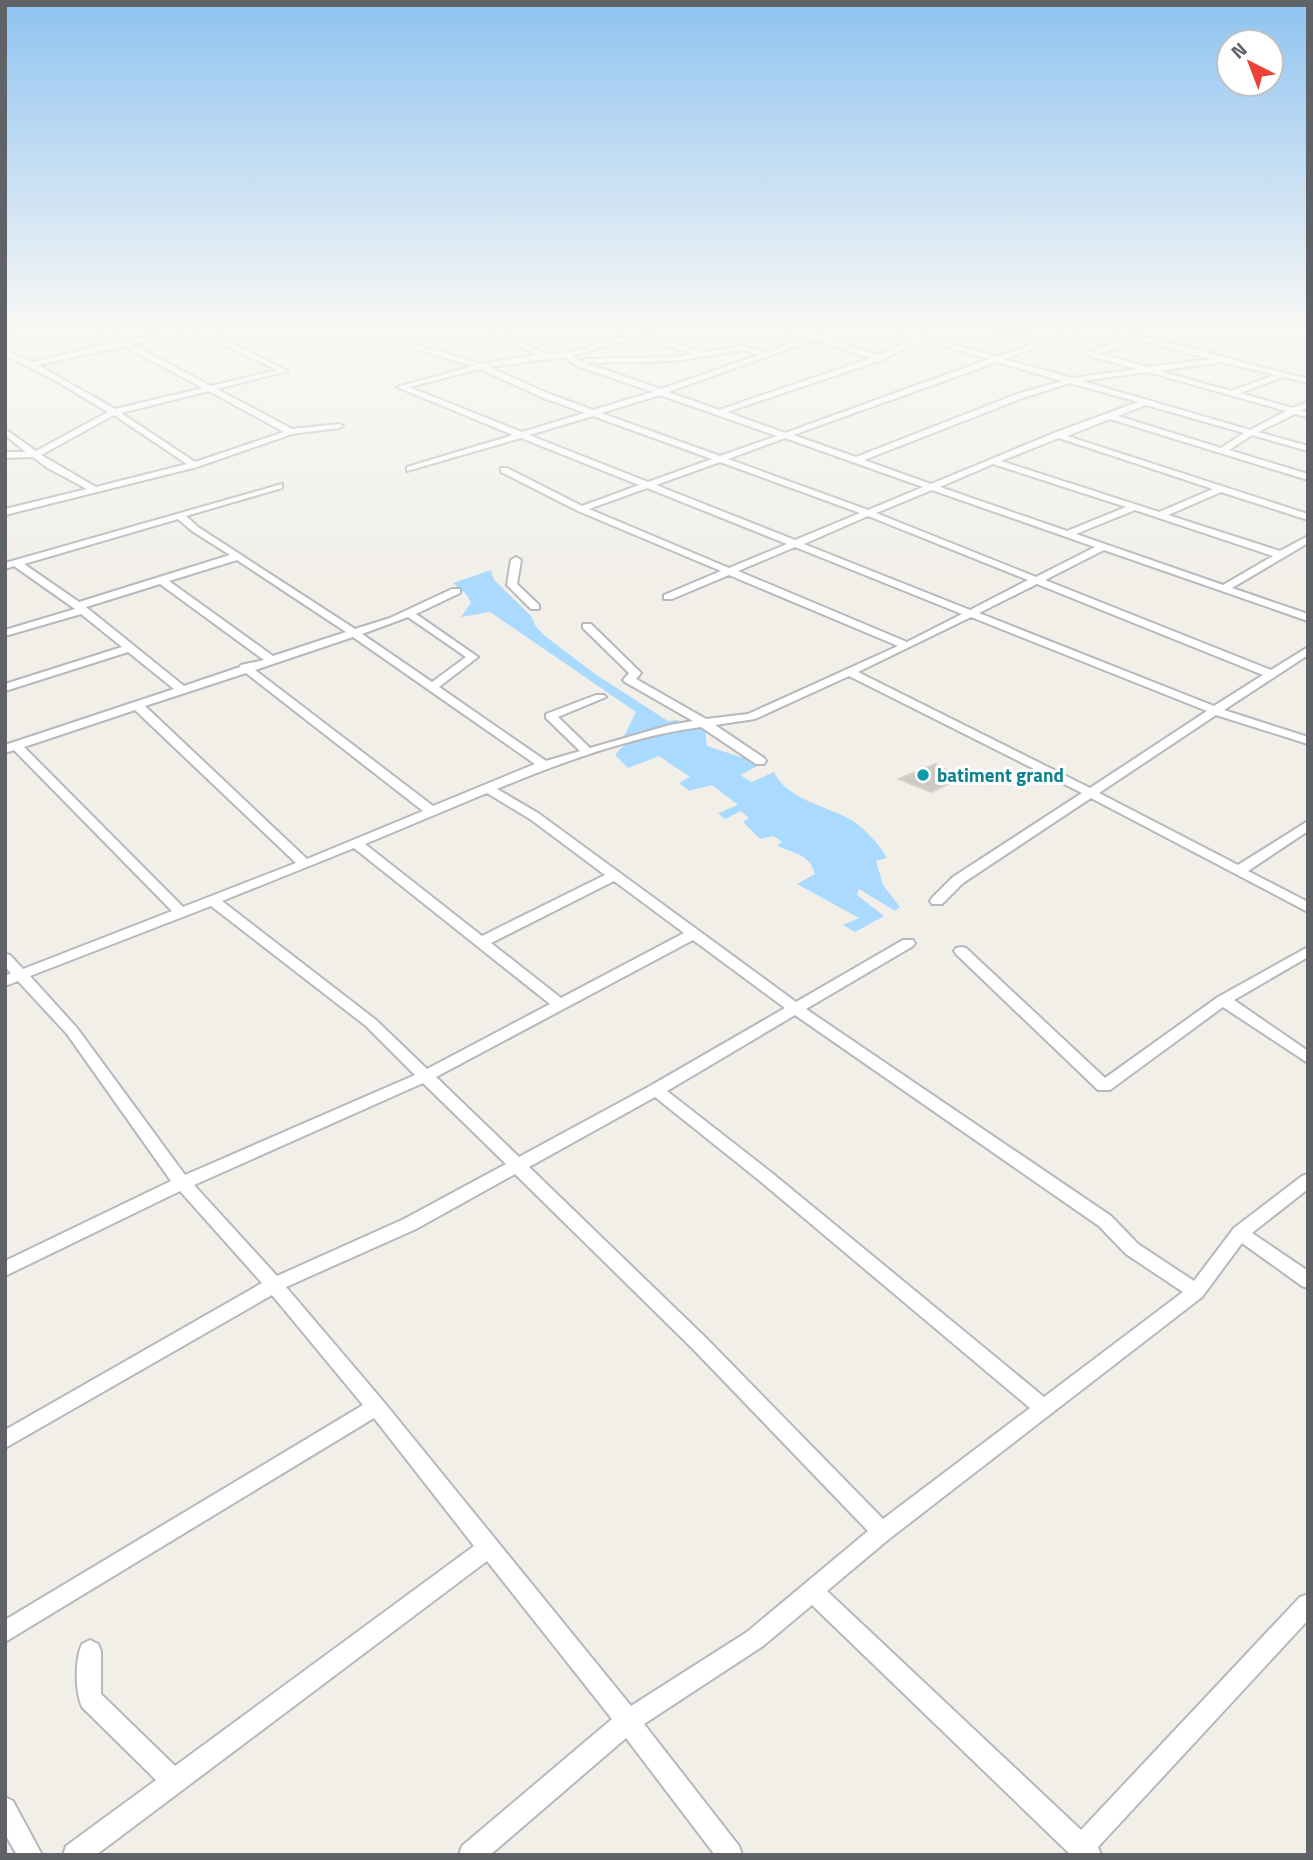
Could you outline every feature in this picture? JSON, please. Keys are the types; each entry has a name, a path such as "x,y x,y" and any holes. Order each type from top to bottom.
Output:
{"street":[{"path":"5,455 36,454 113,413"},
{"path":"115,413 194,465"},
{"path":"255,413 291,432"},
{"path":"466,413 1213,710 1308,741"},
{"path":"410,469 595,413 868,513 1269,673"},
{"path":"722,413 1308,618"},
{"path":"581,509 847,413"},
{"path":"857,460 977,413"},
{"path":"668,597 1057,435 1123,413"},
{"path":"1180,413 1308,449"},
{"path":"1222,451 1251,432 1289,413"},
{"path":"1114,417 1308,477"},
{"path":"5,512 92,488 194,465 291,432 339,426"},
{"path":"5,431 36,454 92,488"},
{"path":"1057,435 1218,490 1308,517"},
{"path":"993,461 1281,555"},
{"path":"503,470 581,509 907,646"},
{"path":"10,564 279,486"},
{"path":"1160,515 1218,490"},
{"path":"1068,534 1135,507"},
{"path":"179,515 544,765"},
{"path":"1223,589 1308,539"},
{"path":"13,977 433,813 544,765 645,734 751,718 907,646 1102,547"},
{"path":"5,634 238,556"},
{"path":"516,560 512,585 535,607"},
{"path":"10,564 81,608 181,690"},
{"path":"163,581 270,659"},
{"path":"181,912 11,747 410,614 456,591"},
{"path":"410,614 473,657 437,684"},
{"path":"587,626 635,673 629,680 704,723 760,761"},
{"path":"5,688 130,648"},
{"path":"937,901 958,880 1269,673 1308,650"},
{"path":"245,667 433,813"},
{"path":"849,672 1089,792 1308,908"},
{"path":"588,752 550,716 600,697"},
{"path":"137,705 305,864"},
{"path":"489,789 534,816 798,1010 1105,1221 1132,1249 1196,1292"},
{"path":"1238,871 1308,825"},
{"path":"356,843 559,1004"},
{"path":"480,943 613,876"},
{"path":"211,899 371,1023 699,1343 882,1532"},
{"path":"5,1269 182,1183 426,1076 693,934"},
{"path":"5,1440 274,1285 410,1224 656,1090 798,1010 908,943"},
{"path":"961,951 1104,1086 1223,1000 1308,951"},
{"path":"5,958 13,977 72,1031 182,1183 274,1285 376,1407 628,1721 730,1855"},
{"path":"1223,1000 1308,1058"},
{"path":"656,1090 766,1177 1042,1407"},
{"path":"471,1855 628,1721 755,1639 882,1532 1042,1407 1196,1292 1240,1233 1308,1180"},
{"path":"1240,1233 1308,1281"},
{"path":"5,1632 376,1407"},
{"path":"75,1855 489,1548"},
{"path":"812,1591 1085,1851 1308,1604"},
{"path":"90,1651 90,1699 173,1781"},
{"path":"5,1809 30,1855"}],"water":[{"path":"491,570 494,580 531,616 536,627 545,636 595,674 668,721 678,720 682,725 623,738 636,712 490,612 461,617 471,603 467,595 453,583"},
{"path":"694,727 705,730 707,746 762,764 740,775 752,782 774,772 780,782 798,796 853,821 863,829 887,858 876,861 883,885 900,907 895,911 859,889 857,895 884,916 855,932 843,925 859,918 797,884 815,874 806,859 777,846 782,842 774,836 760,839 743,822 749,818 741,811 725,819 718,813 738,805 712,785 689,791 679,783 690,777 659,756 628,768 615,755 622,747 640,737"}],"building":[{"name":"batiment grand","path":"935,764 949,771 937,777 948,784 931,792 899,779"}],"place":[{"name":"batiment grand","path":"923,775"}]}
